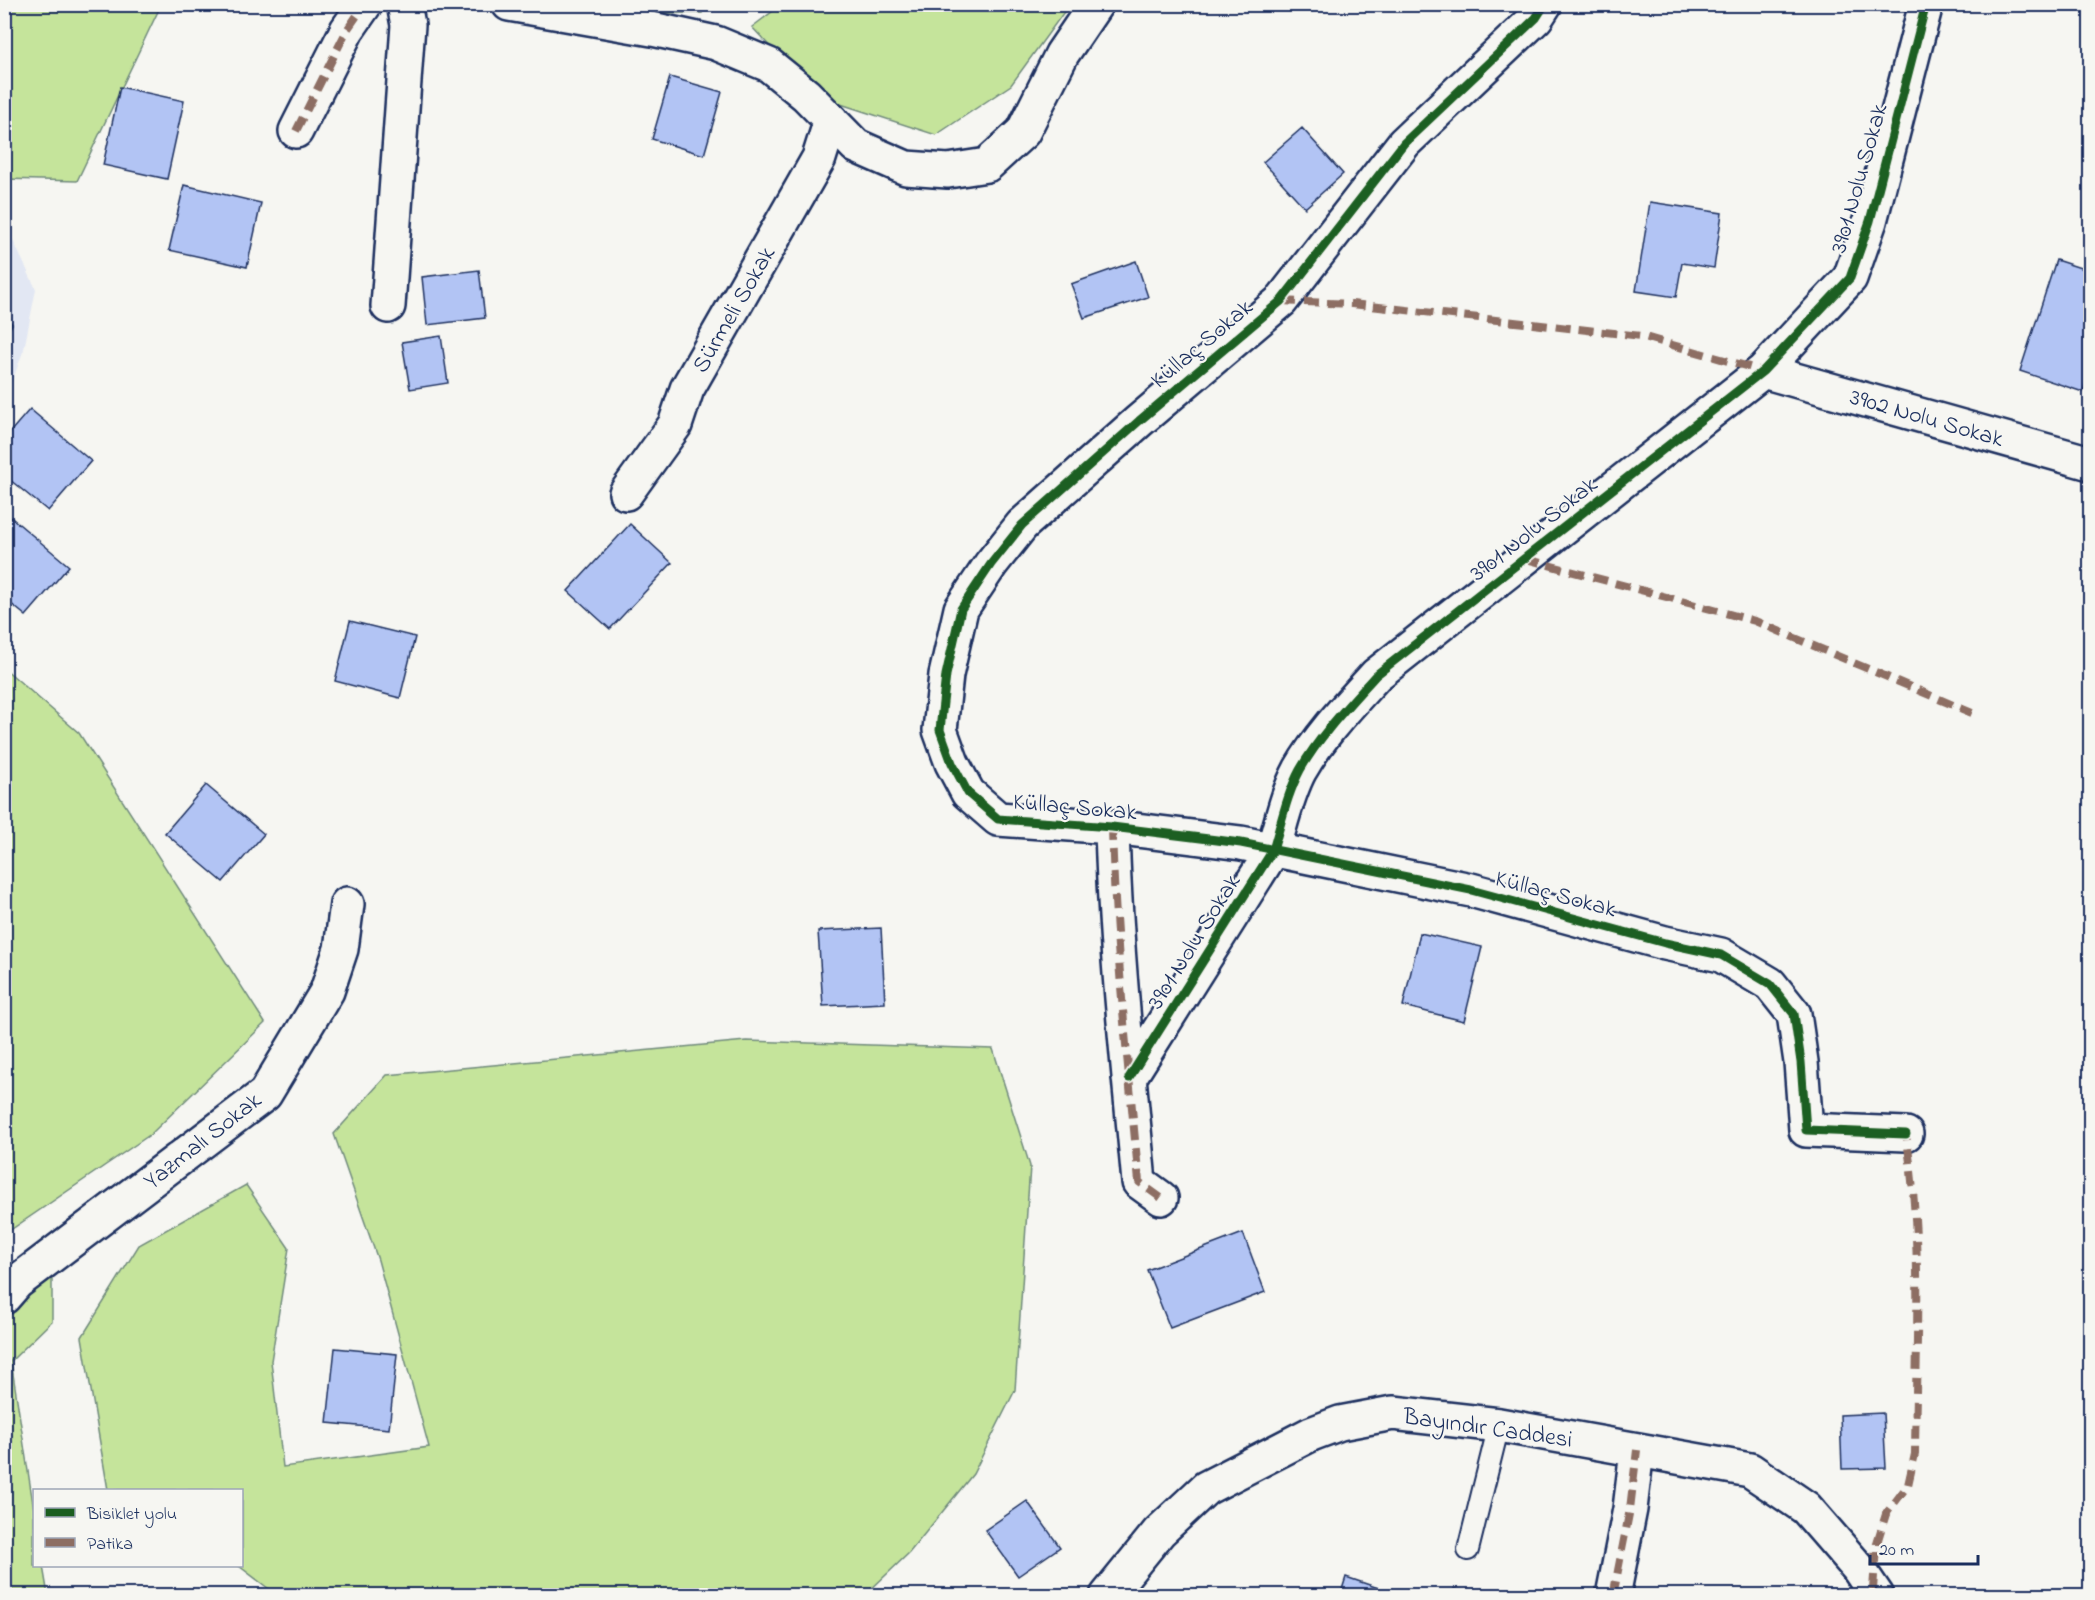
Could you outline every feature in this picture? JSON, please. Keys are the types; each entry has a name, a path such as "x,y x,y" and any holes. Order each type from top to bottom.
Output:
{"street":[{"path":"296,131 346,30 365,4"},
{"path":"388,306 408,25 404,4"},
{"path":"509,4 652,29 716,43 770,65 806,95 856,146 906,168 948,171 987,165 1023,132 1062,54 1096,4"},
{"name":"Küllaç Sokak","path":"1545,4 1536,18 1404,142 1281,302 1139,421 1022,525 991,564 961,609 946,675 940,730 952,763 968,793 998,819 1112,827 1241,843 1471,890 1665,943 1721,955 1770,984 1794,1014 1801,1062 1806,1130 1906,1134"},
{"name":"3901 Nolu Sokak","path":"1129,1078 1273,850 1300,771 1330,727 1376,675 1763,371 1850,278 1870,221 1926,4"},
{"name":"Sürmeli Sokak","path":"626,493 675,425 687,389 819,158 831,120"},
{"name":"3902 Nolu Sokak","path":"1763,371 2091,463"},
{"path":"1112,827 1129,1078 1139,1182 1161,1198"},
{"name":"Yazmalı Sokak","path":"4,1297 17,1282 265,1094 327,991 341,949 346,904"},
{"name":"Bayındır Caddesi","path":"1107,1596 1159,1532 1206,1488 1311,1434 1340,1424 1393,1413 1499,1425 1750,1470 1806,1508 1858,1568 1877,1596"},
{"path":"1613,1596 1630,1509 1637,1450"}],"lane":[{"path":"1468,1550 1499,1425"}],"shaded area":[{"path":"4,221 36,289 24,349 5,401"}],"green space":[{"path":"5,5 161,5 77,181 5,179"},
{"path":"652,5 703,5 702,13 651,13"},
{"path":"781,5 1069,5 1011,85 936,135 816,96 752,27"},
{"path":"4,668 79,733 265,1023 151,1134 9,1231 5,1231"},
{"path":"746,1041 993,1049 1030,1166 1015,1390 973,1474 909,1553 865,1595 277,1595 240,1567 243,1567 243,1489 108,1489 82,1337 139,1245 246,1185 289,1248 271,1361 283,1467 429,1447 378,1260 334,1134 387,1075"},
{"path":"4,1273 52,1277 52,1321 11,1361 33,1504 33,1567 43,1567 48,1595 5,1595"}],"building":[{"path":"670,77 722,92 704,155 652,139"},
{"path":"120,87 184,101 167,179 103,165"},
{"path":"1302,128 1343,174 1305,208 1263,162"},
{"path":"184,185 261,203 247,267 169,250"},
{"path":"1650,202 1722,213 1714,268 1682,263 1676,297 1636,291"},
{"path":"2056,260 2090,271 2090,368 2083,392 2020,371"},
{"path":"1136,261 1148,297 1084,318 1071,284"},
{"path":"479,270 485,318 427,325 422,277"},
{"path":"4,311 12,324 4,340"},
{"path":"441,336 448,383 410,389 402,342"},
{"path":"30,409 91,461 48,511 4,475 4,439"},
{"path":"7,514 69,566 26,616 4,598 4,518"},
{"path":"630,524 672,563 610,629 568,591"},
{"path":"350,621 415,637 400,698 335,681"},
{"path":"206,785 264,834 223,882 165,833"},
{"path":"881,928 885,1003 823,1006 818,931"},
{"path":"1420,933 1482,947 1464,1021 1403,1006"},
{"path":"1243,1233 1265,1292 1170,1328 1147,1270"},
{"path":"335,1348 397,1354 389,1429 327,1423"},
{"path":"1883,1413 1886,1468 1842,1469 1840,1415"},
{"path":"1027,1501 1060,1547 1018,1576 985,1530"},
{"path":"1346,1577 1402,1596 1340,1596"},
{"path":"1454,1589 1494,1596 1452,1596"}],"marked path":[{"path":"296,131 347,30 365,4"},
{"path":"1281,301 1352,304 1641,336 1763,371"},
{"path":"1526,559 1755,621 1972,713"},
{"path":"1112,827 1119,960 1139,1182 1161,1198"},
{"path":"1873,1590 1876,1546 1886,1514 1908,1485 1915,1454 1917,1254 1906,1134"},
{"path":"1613,1596 1630,1509 1637,1450"}],"cycle path":[{"path":"1545,4 1536,18 1404,143 1281,301 1139,421 1022,525 991,564 961,609 946,675 940,730 952,763 968,793 998,819 1112,827 1241,843 1471,890 1665,943 1721,955 1770,984 1794,1014 1801,1062 1806,1130 1906,1134"},
{"path":"1129,1078 1273,850 1288,799 1300,770 1326,732 1376,675 1763,371 1850,278 1870,221 1926,4"}]}
